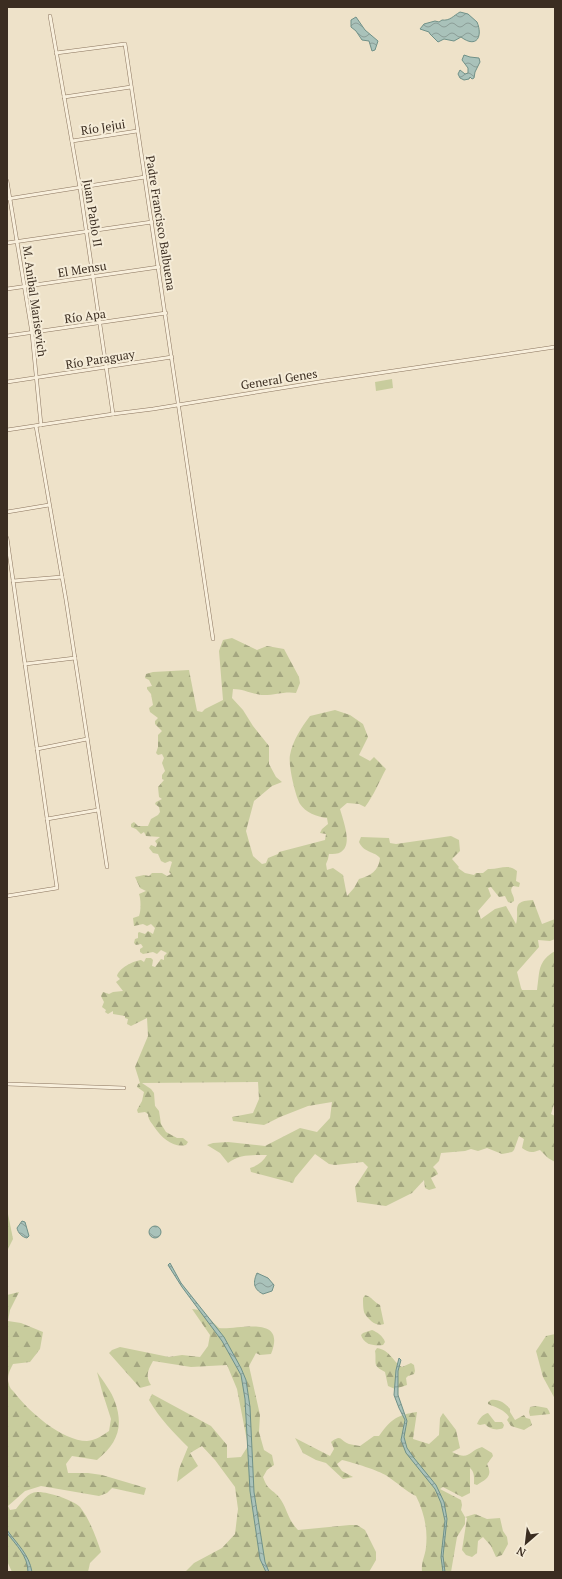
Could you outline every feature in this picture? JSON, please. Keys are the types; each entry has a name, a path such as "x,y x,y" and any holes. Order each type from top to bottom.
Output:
{"street":[{"name":"Juan Pablo II","path":"50,16 87,232 113,414"},
{"name":"Padre Francisco Balbuena","path":"56,53 125,44 214,639"},
{"path":"64,97 131,86"},
{"name":"Río Jejui","path":"72,141 137,131"},
{"path":"9,198 145,177"},
{"name":"M. Anibal Marisevich","path":"7,181 32,333 42,425"},
{"path":"7,243 152,222"},
{"name":"El Mensu","path":"7,289 159,267"},
{"name":"Río Apa","path":"7,336 166,313"},
{"name":"General Genes","path":"7,430 555,347"},
{"name":"Río Paraguay","path":"7,382 172,357"},
{"path":"36,426 62,577 107,867"},
{"path":"7,512 49,505"},
{"path":"7,538 57,888 7,896"},
{"path":"13,581 62,577"},
{"path":"25,664 75,658"},
{"path":"37,749 87,739"},
{"path":"47,819 98,810"},
{"path":"7,1084 124,1088"}],"green space":[{"path":"392,379 393,388 376,391 375,382"},
{"path":"232,638 257,650 267,646 284,649 299,677 300,683 296,693 288,692 264,695 233,689 232,698 243,710 253,726 269,746 269,764 276,777 282,782 272,786 254,801 246,831 253,856 262,864 266,863 268,858 278,854 279,852 325,840 326,834 320,833 328,824 327,818 312,814 300,804 292,780 290,755 295,739 310,716 335,710 350,715 363,724 368,737 359,755 370,761 374,757 386,769 365,807 359,804 347,803 340,809 347,838 345,849 337,854 329,854 326,864 327,870 333,868 343,875 347,896 359,879 376,870 379,863 380,858 378,856 361,846 359,842 361,837 389,838 390,843 396,844 451,836 459,840 460,851 452,859 459,867 458,868 465,873 474,875 476,873 483,873 488,869 507,867 517,871 516,881 520,883 519,887 513,886 511,890 514,901 511,903 508,902 505,896 499,897 491,887 488,888 491,896 478,911 481,919 495,909 506,906 516,924 517,907 519,904 521,902 533,900 542,924 555,919 555,939 550,941 538,940 539,947 517,972 522,990 537,990 539,972 542,963 555,951 555,1101 551,1114 555,1116 555,1162 548,1158 540,1150 531,1152 522,1148 524,1139 519,1136 512,1152 502,1154 487,1148 478,1151 471,1149 441,1153 439,1161 433,1167 438,1174 431,1178 436,1188 429,1190 425,1188 424,1180 412,1193 386,1206 357,1202 355,1187 368,1167 363,1162 335,1165 329,1164 315,1154 295,1178 293,1183 251,1172 250,1168 264,1160 267,1155 252,1155 237,1158 228,1163 220,1153 207,1145 228,1142 265,1146 300,1128 317,1132 330,1118 332,1102 308,1106 264,1125 233,1121 232,1117 253,1113 259,1099 258,1082 142,1083 154,1093 155,1106 159,1111 161,1124 166,1132 177,1138 183,1138 188,1142 186,1145 181,1146 172,1144 161,1135 150,1121 148,1114 145,1112 138,1113 137,1110 142,1101 144,1092 137,1087 140,1083 135,1067 148,1036 147,1018 131,1026 127,1024 128,1019 125,1018 125,1016 113,1014 113,1011 108,1014 105,1012 106,1010 102,1007 104,1002 101,996 103,992 109,994 123,991 116,982 120,979 117,976 118,973 127,965 141,960 144,962 146,958 151,958 153,960 152,966 155,967 161,959 164,960 164,956 167,953 161,950 157,954 153,952 143,954 140,952 140,949 143,947 141,944 136,945 134,943 135,939 138,938 139,932 145,934 148,931 153,934 155,928 151,924 147,926 143,924 134,926 133,918 139,916 140,911 139,894 146,891 140,888 135,877 144,875 149,876 152,873 162,873 167,876 171,874 169,872 172,862 170,861 165,863 161,861 158,854 153,853 149,848 151,845 156,847 157,844 155,841 160,837 146,836 144,832 141,834 136,829 131,827 131,824 134,822 138,826 148,826 151,819 160,812 159,807 155,804 162,799 159,797 158,787 164,780 162,779 162,775 165,771 162,763 164,758 162,754 158,755 156,753 158,747 158,735 162,731 155,724 155,721 158,718 150,712 149,708 153,705 151,694 147,687 152,686 149,680 145,678 146,674 153,672 189,670 197,711 202,712 223,700 219,651 223,640"},
{"path":"7,1209 13,1239 7,1251"},
{"path":"19,1292 10,1310 8,1321 21,1323 43,1332 40,1349 30,1362 13,1364 8,1376 10,1387 20,1400 46,1424 67,1436 77,1440 87,1441 99,1438 109,1431 111,1419 97,1372 114,1398 119,1419 117,1434 110,1448 97,1460 72,1456 66,1464 68,1473 102,1475 146,1488 144,1495 112,1488 107,1493 99,1496 41,1486 25,1491 8,1506 10,1510 16,1509 22,1501 34,1492 60,1496 77,1504 84,1512 90,1523 101,1552 90,1563 88,1572 12,1572 7,1561 7,1295"},
{"path":"365,1295 380,1305 384,1324 376,1324 364,1313 363,1298"},
{"path":"192,1309 200,1310 219,1328 258,1327 267,1329 272,1333 274,1341 271,1354 260,1355 256,1353 249,1366 260,1415 259,1432 264,1450 272,1455 274,1465 267,1470 263,1477 265,1482 281,1500 292,1522 298,1530 357,1525 365,1530 376,1552 376,1560 369,1572 185,1572 194,1563 222,1548 235,1534 238,1509 235,1487 215,1460 202,1446 190,1453 198,1466 177,1482 179,1469 188,1447 162,1419 149,1400 152,1394 211,1426 227,1445 227,1458 241,1457 248,1446 237,1389 227,1365 191,1367 153,1361 148,1373 148,1379 151,1385 140,1388 109,1353 120,1347 169,1357 182,1355 200,1357 208,1346 210,1335"},
{"path":"372,1330 383,1338 385,1342 383,1345 370,1344 364,1341 361,1335"},
{"path":"555,1334 555,1399 543,1377 536,1351 546,1336"},
{"path":"377,1348 385,1351 402,1367 411,1363 414,1365 414,1374 406,1378 407,1385 395,1389 388,1386 385,1372 376,1365 375,1351"},
{"path":"491,1400 502,1402 506,1405 510,1409 510,1412 515,1420 524,1415 526,1418 530,1419 532,1425 524,1430 511,1426 507,1420 509,1417 505,1412 488,1404"},
{"path":"536,1406 547,1408 550,1414 530,1416 530,1407"},
{"path":"417,1412 413,1439 429,1444 439,1435 440,1418 443,1413 456,1430 460,1448 452,1452 462,1456 482,1447 492,1453 493,1456 487,1464 489,1468 488,1477 477,1485 474,1484 472,1470 470,1468 470,1493 462,1497 443,1487 440,1489 461,1500 461,1510 465,1517 465,1524 457,1537 451,1572 422,1572 426,1547 426,1527 416,1496 383,1474 342,1460 337,1464 342,1471 353,1477 343,1479 326,1463 316,1460 303,1453 295,1438 330,1456 334,1449 331,1442 337,1438 340,1438 349,1444 360,1446 374,1436 379,1436 391,1422 399,1416"},
{"path":"488,1413 495,1422 502,1422 504,1425 503,1428 493,1429 485,1424 477,1424 484,1414"},
{"path":"475,1514 487,1519 500,1518 508,1544 502,1555 496,1557 491,1546 483,1537 478,1541 477,1553 472,1557 466,1555 462,1550 467,1518 465,1517"}],"water":[{"path":"460,12 468,14 477,22 479,27 479,36 475,41 471,42 461,37 454,41 444,39 438,42 429,32 420,29 424,24 447,20"},
{"path":"356,17 365,30 378,41 375,50 372,51 369,41 362,40 356,31 351,27 351,20"},
{"path":"464,55 479,58 480,62 474,78 472,79 470,77 469,79 464,80 460,78 458,74 460,70 465,74 468,73 468,68 462,60"},
{"path":"22,1221 25,1222 29,1236 27,1238 19,1233 17,1228"},
{"path":"155,1226 159,1228 161,1232 159,1236 155,1238 151,1236 149,1232 151,1228"},
{"path":"170,1263 181,1283 224,1337 246,1380 250,1407 254,1492 265,1562 269,1572 266,1572 260,1559 250,1491 245,1399 241,1375 222,1341 182,1287 168,1265"},
{"path":"257,1273 268,1278 274,1285 272,1291 263,1294 257,1290 255,1279"},
{"path":"399,1358 401,1360 398,1371 398,1395 407,1421 404,1437 407,1448 436,1485 444,1502 447,1519 443,1556 445,1572 443,1572 441,1557 445,1521 441,1503 435,1489 406,1453 401,1440 405,1420 394,1395 396,1370"},
{"path":"7,1530 25,1554 32,1572 28,1572 24,1556 7,1533"}]}
